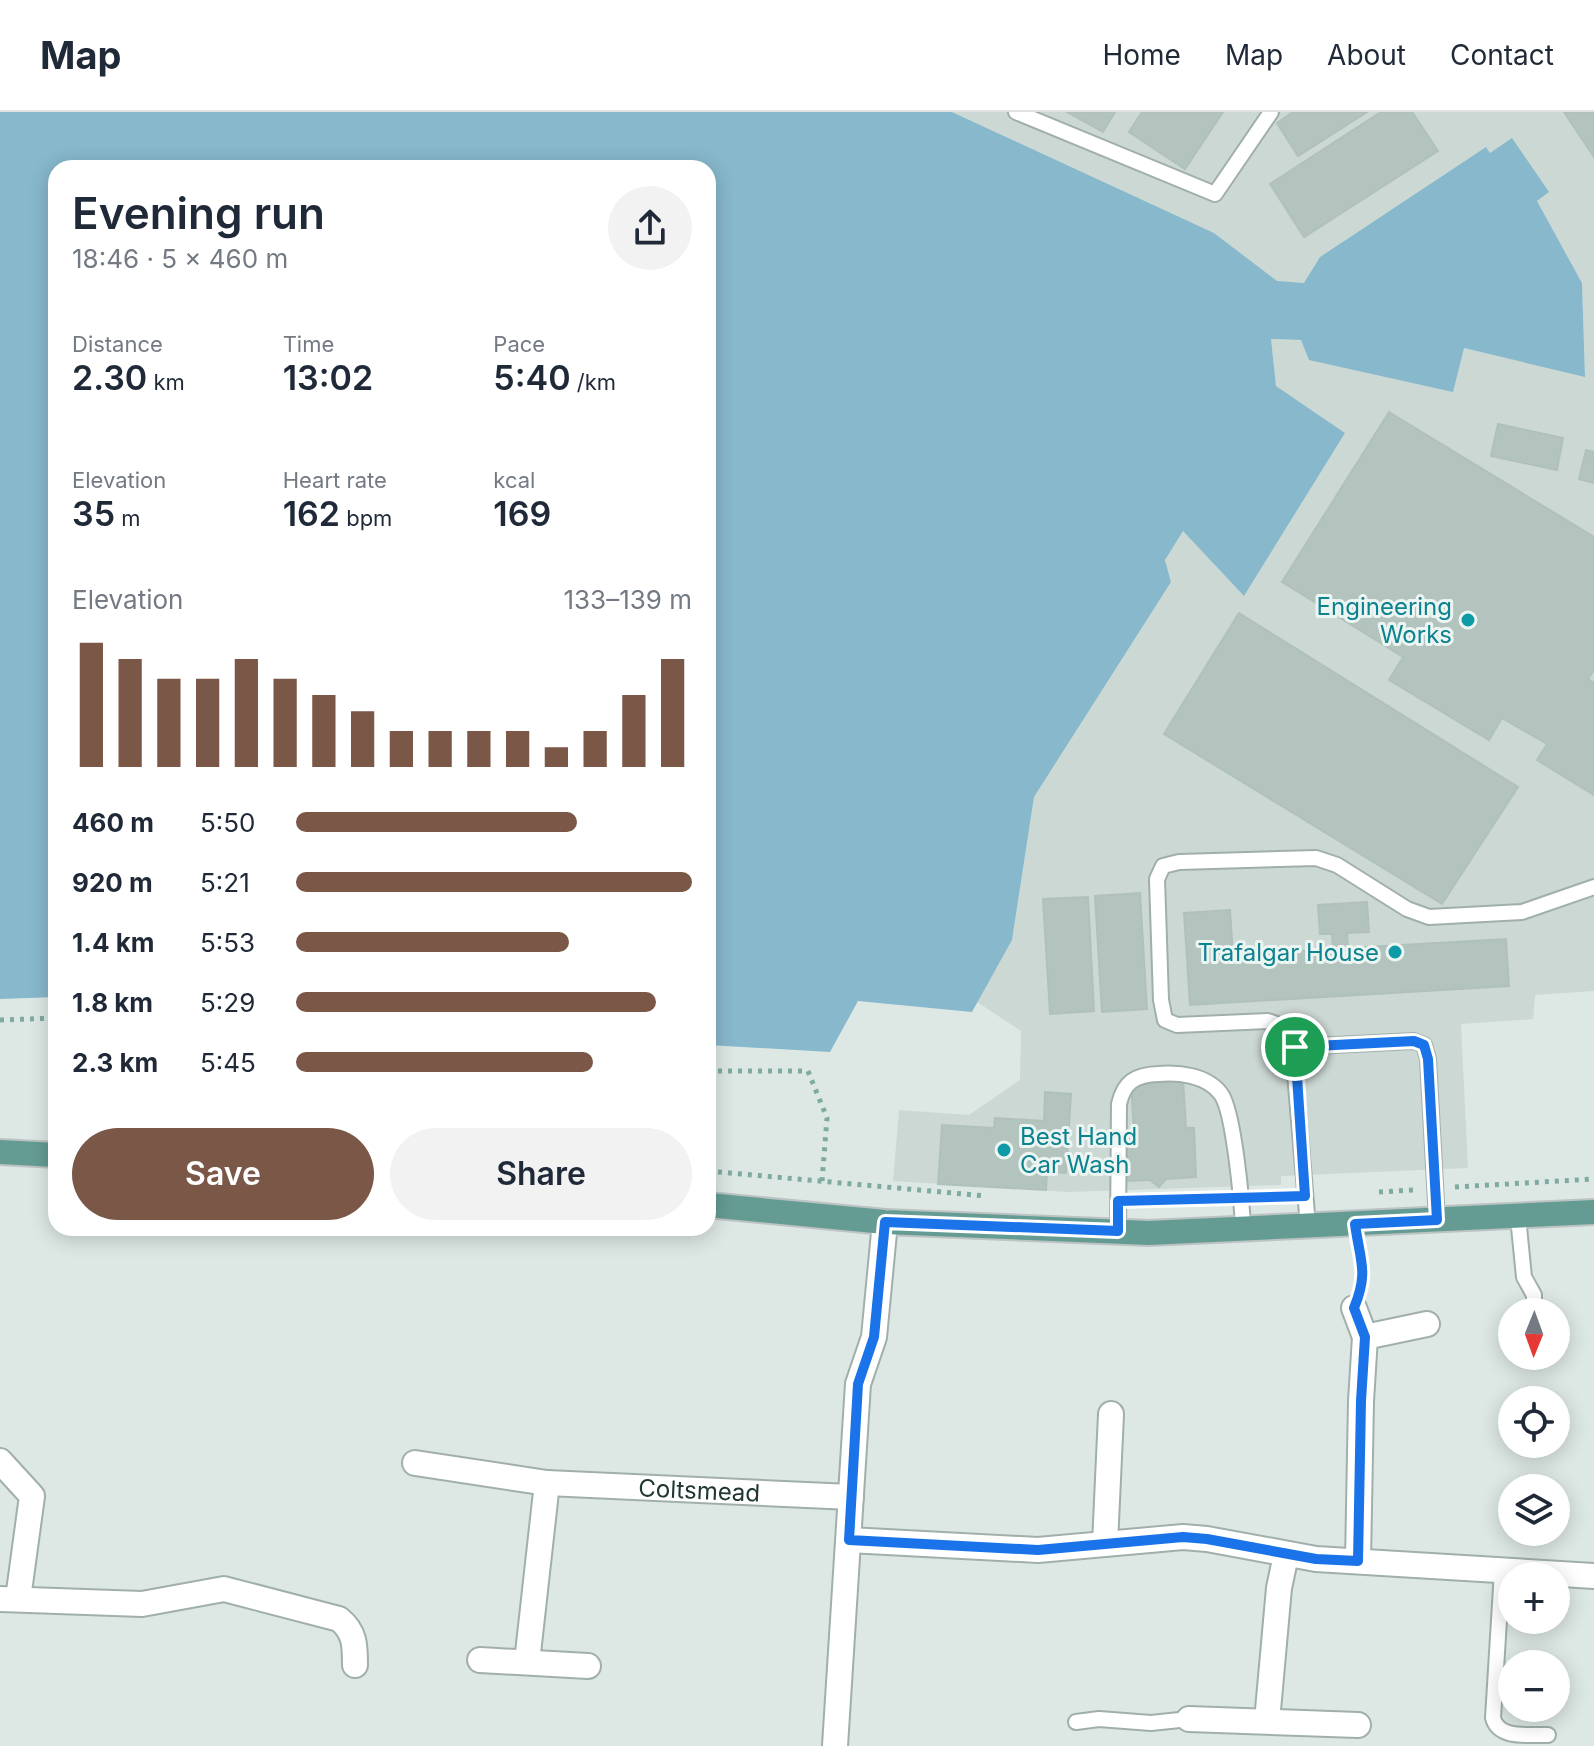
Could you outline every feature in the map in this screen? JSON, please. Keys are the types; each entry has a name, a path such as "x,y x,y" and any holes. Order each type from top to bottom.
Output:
{"main road":[{"path":"0,1154 48,1155"},
{"path":"716,1206 885,1222 1149,1233 1594,1212"}],"street":[{"path":"835,1746 858,1384 874,1337 885,1222"},
{"path":"1354,1308 1365,1337 1358,1561"},
{"path":"1365,1337 1427,1324"},
{"path":"1105,1544 1111,1414"},
{"path":"0,1461 32,1496 9,1599 142,1604 224,1589 339,1619 350,1628 355,1641 355,1665"},
{"name":"Coltsmead","path":"415,1463 547,1483 851,1497"},
{"path":"527,1662 547,1483"},
{"path":"849,1540 1038,1550 1183,1537 1316,1559 1498,1571"},
{"path":"1267,1721 1279,1588 1286,1555"},
{"path":"1570,1575 1594,1576"},
{"path":"480,1660 588,1666"},
{"path":"1189,1719 1358,1725"}],"lane":[{"path":"1016,112 1215,194 1271,112"},
{"path":"1308,1226 1292,1039 1282,1026 1268,1021 1177,1025 1165,1020 1161,1000 1157,879 1163,866 1179,862 1316,858 1337,865 1407,909 1429,917 1522,912 1594,887"},
{"path":"1295,1047 1414,1041 1424,1045 1428,1059 1437,1220"},
{"path":"1118,1231 1119,1104 1122,1090 1130,1080 1138,1077 1170,1073 1192,1076 1211,1084 1222,1095 1233,1143 1243,1229"},
{"path":"1518,1217 1524,1277 1534,1298"},
{"path":"1498,1634 1495,1727 1502,1733 1548,1735"},
{"path":"1076,1722 1099,1719 1151,1723 1189,1719"}],"path":[{"path":"0,1020 48,1018"},
{"path":"716,1071 808,1071 827,1118 822,1181"},
{"path":"716,1172 987,1196"},
{"path":"1377,1192 1594,1179"},
{"path":"1354,1308 1363,1285 1363,1263 1355,1224"}],"shaded area":[{"path":"952,112 1594,112 1594,991 1535,995 1533,1019 1461,1024 1468,1168 1281,1176 1281,1185 1068,1192 893,1181 899,1110 969,1115 1020,1080 1021,1031 977,1002 1012,940 1034,797 1171,582 1165,560 1183,530 1244,596 1345,433 1276,386 1271,339 1464,348 1585,376 1582,283 1537,201 1549,192 1490,153 1486,147 1320,257 1305,283 1277,282 1214,233"}],"water":[{"path":"0,112 952,112 1214,233 1277,281 1304,283 1320,257 1486,147 1490,153 1512,138 1549,192 1537,201 1582,283 1585,377 1464,348 1453,392 1309,360 1301,340 1271,339 1276,386 1345,433 1244,596 1183,531 1165,560 1171,582 1034,797 1012,940 972,1012 858,1001 830,1052 716,1045 716,160 48,160 48,997 0,999"}],"building":[{"path":"1067,112 1115,112 1103,132"},
{"path":"1142,112 1223,112 1185,169 1129,132"},
{"path":"1293,112 1367,112 1298,156 1277,123"},
{"path":"1381,112 1412,112 1438,151 1304,237 1270,184"},
{"path":"1564,112 1594,112 1594,157"},
{"name":"Engineering Works","path":"1389,412 1594,537 1594,670 1588,679 1594,683 1594,795 1537,760 1547,744 1502,718 1489,740 1389,680 1403,657 1282,582"},
{"path":"1498,424 1563,438 1557,470 1491,456"},
{"path":"1586,450 1594,452 1594,483 1579,479"},
{"path":"1239,613 1518,787 1442,904 1164,734"},
{"path":"1140,893 1147,1009 1102,1012 1095,896"},
{"path":"1088,897 1094,1011 1050,1014 1043,899"},
{"name":"Trafalgar House","path":"1367,902 1369,932 1347,933 1348,948 1506,939 1509,986 1190,1005 1184,913 1230,910 1233,955 1333,949 1332,934 1320,934 1318,905"},
{"path":"1183,1079 1186,1128 1194,1128 1196,1177 1166,1179 1159,1187 1150,1180 1126,1181 1124,1134 1134,1134 1131,1081"},
{"name":"Best Hand Car Wash","path":"1045,1092 1071,1094 1066,1173 1047,1172 1046,1190 938,1184 942,1125 994,1128 995,1118 1044,1121"}],"place":[{"name":"Engineering Works","path":"1468,620"},
{"name":"Trafalgar House","path":"1395,952"},
{"name":"Best Hand Car Wash","path":"1004,1150"}],"route":[{"path":"1414,1041 1424,1045 1428,1059 1437,1220 1355,1224 1363,1263 1363,1285 1354,1308 1365,1337 1358,1561 1286,1555 1183,1537 1038,1550 849,1540 858,1384 874,1337 885,1222 1118,1231 1118,1201 1305,1196 1295,1047 1414,1041"}]}
